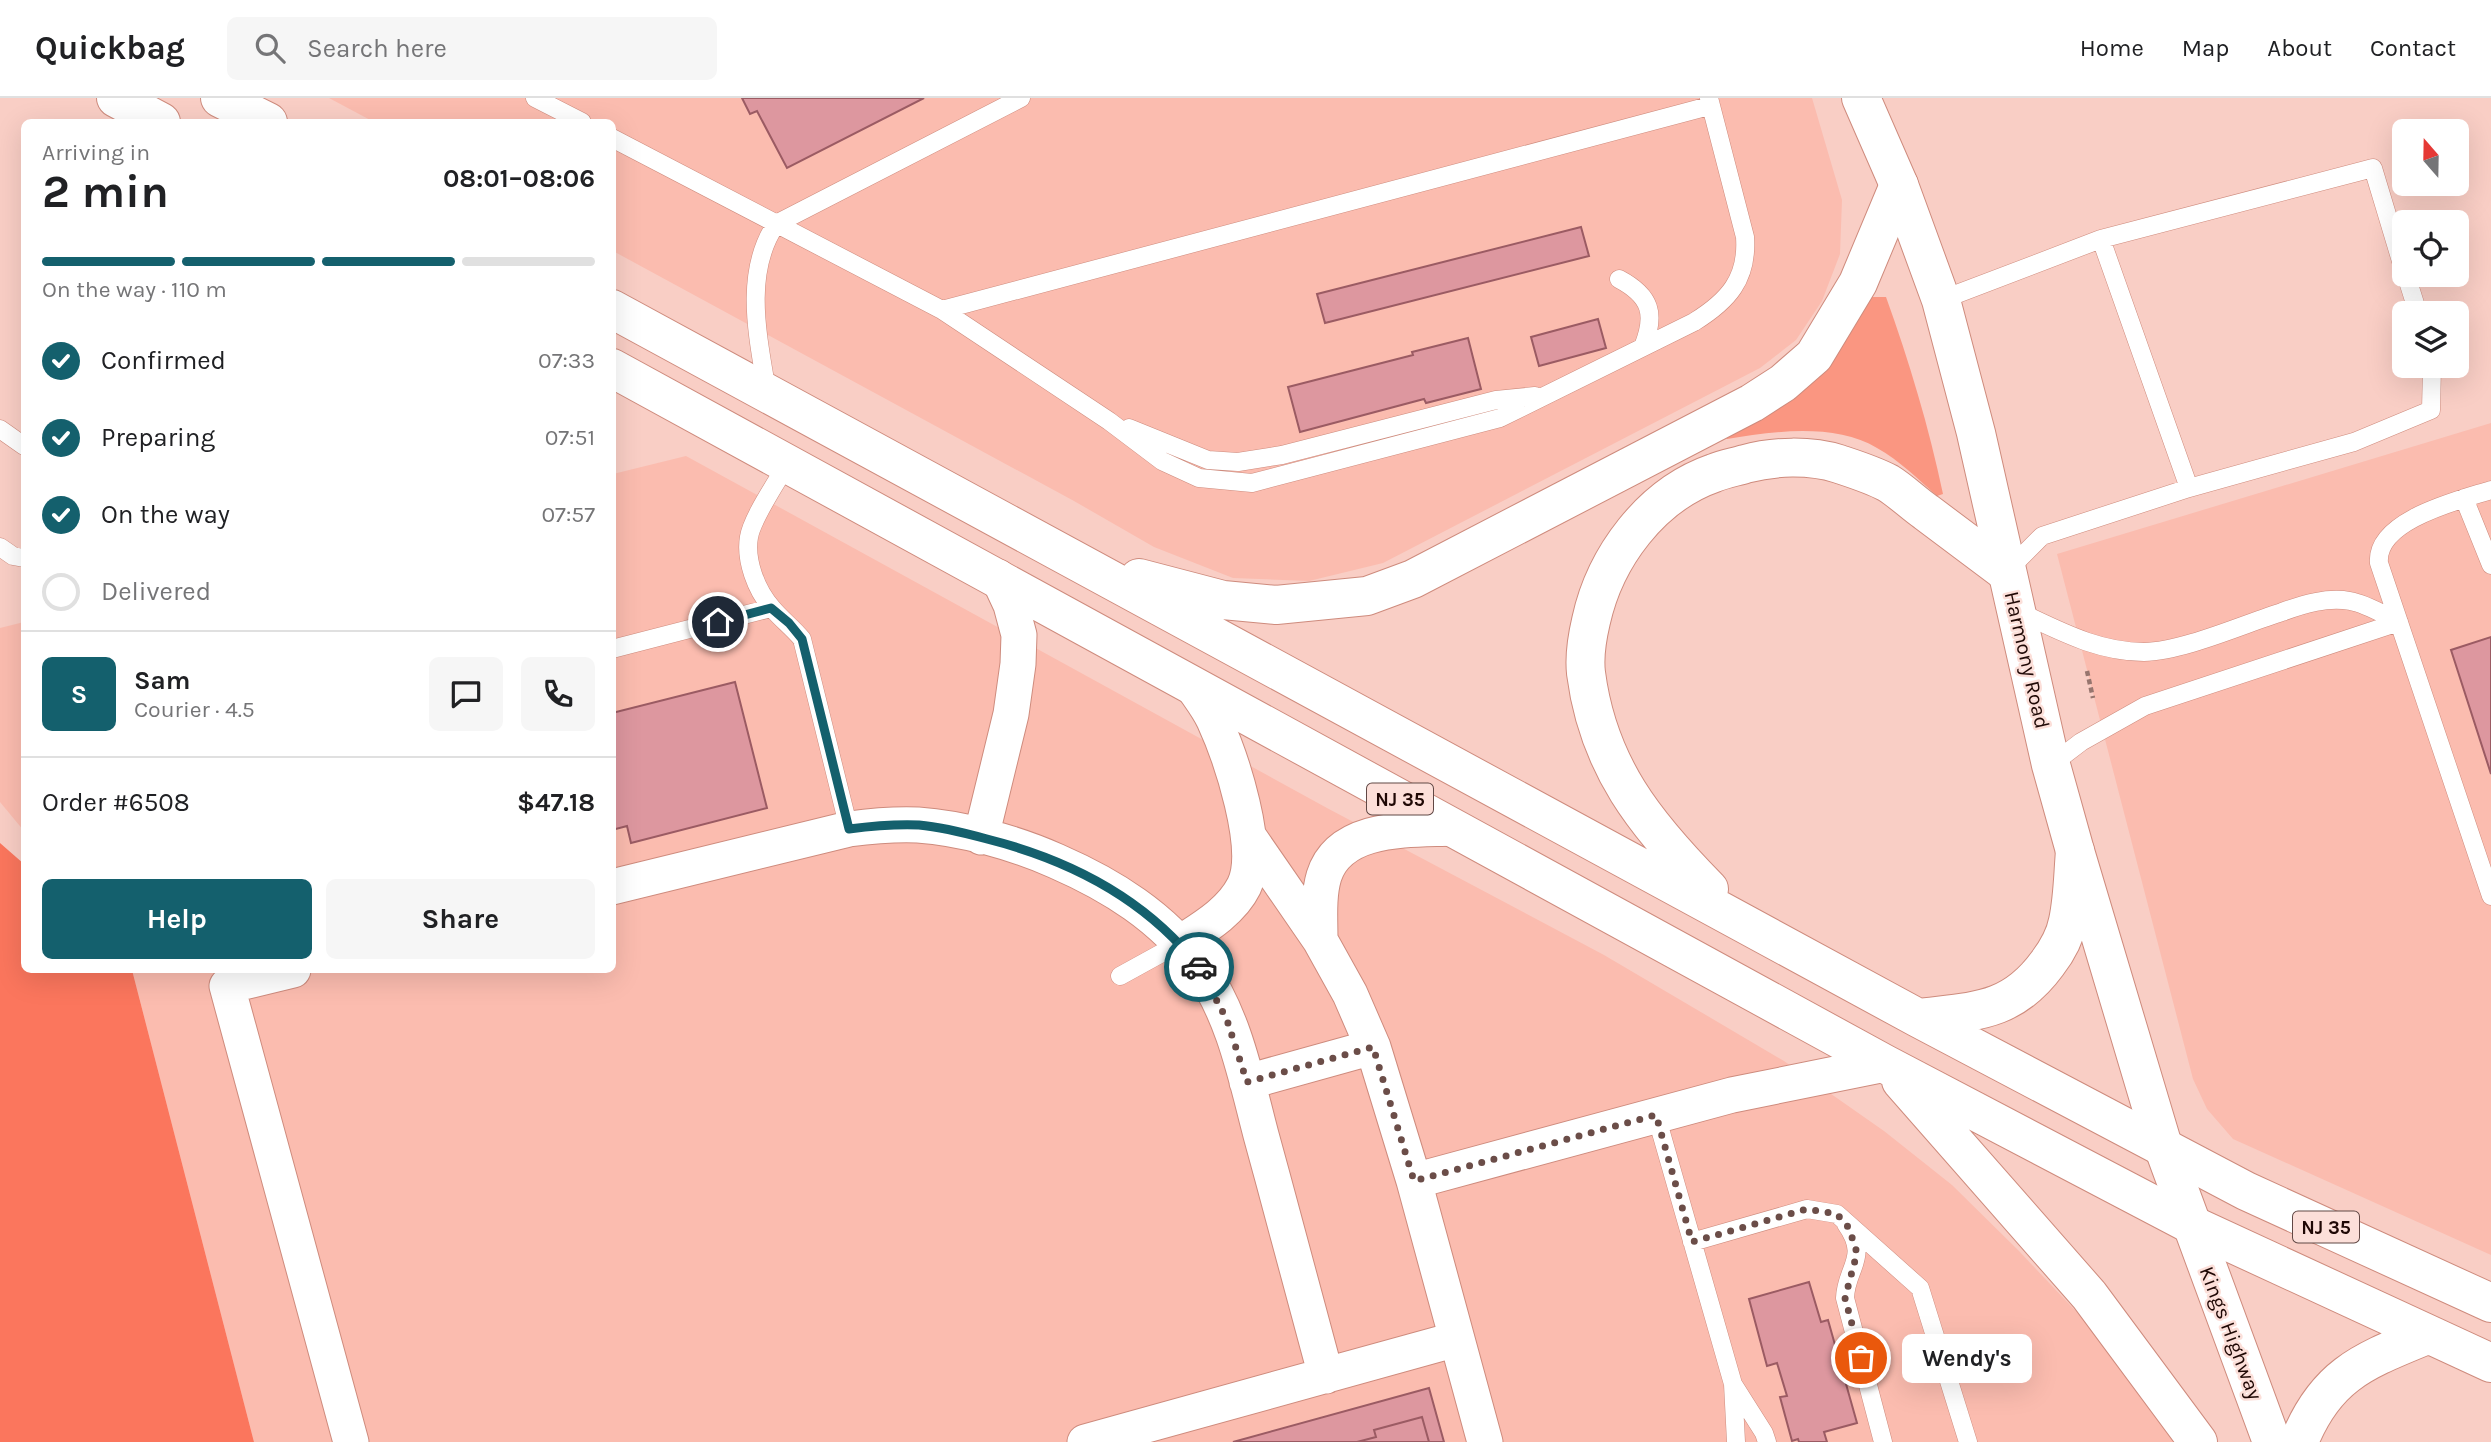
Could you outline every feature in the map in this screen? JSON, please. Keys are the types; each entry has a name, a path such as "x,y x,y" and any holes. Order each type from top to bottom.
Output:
{"main road":[{"path":"116,98 155,119"},
{"path":"220,98 262,119"},
{"name":"Harmony Road","path":"1861,98 1899,185 1941,300 1976,433 2051,765 2074,851 2162,1146 2190,1224"},
{"path":"1080,563 1223,600 1276,605 1367,596 1413,579 1752,403 1783,383 1814,356 1858,283 1899,185"},
{"name":"NJ 35","path":"616,311 1918,1018 2246,1191 2491,1303"},
{"name":"NJ 35","path":"616,370 1885,1064 2190,1224 2491,1363"},
{"path":"1737,918 1667,846 1637,809 1611,761 1592,708 1586,670 1586,643 1595,600 1610,565 1640,524 1673,495 1712,473 1760,460 1788,457 1836,463 1888,483 2006,572"},
{"path":"1918,1018 1977,1011 2001,1004 2023,990 2042,971 2059,948 2068,922 2074,851"},
{"path":"1885,1064 2090,1295 2198,1442"},
{"name":"Kings Highway","path":"2190,1224 2272,1442"},
{"path":"2299,1442 2310,1415 2327,1391 2351,1371 2386,1352 2427,1335"}],"street":[{"path":"981,837 1012,714 1018,664 1018,635 1012,605 998,578"},
{"path":"1180,943 1217,918 1244,886 1250,860 1249,837 1228,755 1214,719 1191,684"},
{"path":"616,886 849,829 919,825 981,837 1046,857 1126,898 1156,920 1180,943 1200,968 1227,1020 1247,1082 1326,1376"},
{"path":"1320,940 1325,873 1332,860 1343,850 1374,835 1452,828"},
{"path":"1249,837 1320,940 1350,993 1373,1047 1414,1181 1485,1442"},
{"path":"268,973 225,978 351,1442"},
{"path":"1247,1082 1373,1047"},
{"path":"1414,1181 1764,1088 1885,1064"},
{"path":"1085,1442 1457,1339"}],"lane":[{"path":"535,98 576,119"},
{"path":"767,392 756,315 757,272 766,239 776,223 1021,98"},
{"path":"616,140 942,310 1109,421 1170,443 1195,456 1238,463 1282,455 1496,400 1550,394 1708,313 1732,290 1745,264 1745,237 1709,102 942,310"},
{"path":"1941,300 2101,239 2373,168 2392,230"},
{"path":"2101,239 2189,488"},
{"path":"1619,279 1638,292 1648,306 1650,323 1643,347"},
{"path":"2006,572 2042,536 2189,488 2354,442 2431,410 2432,378"},
{"path":"0,429 21,444"},
{"path":"787,464 749,535 754,576 771,608 789,623 802,639 849,829"},
{"path":"2491,490 2420,514 2405,523 2381,546 2379,563 2491,897"},
{"path":"2464,498 2491,565"},
{"path":"0,547 13,556 21,557"},
{"path":"2015,610 2079,640 2112,649 2144,652 2170,649 2302,605 2331,599 2353,601 2399,622"},
{"path":"616,648 771,608"},
{"path":"2051,765 2081,742 2145,706 2399,622"},
{"path":"1120,976 1180,943"},
{"path":"1656,1115 1733,1384 1736,1442"},
{"path":"1692,1242 1807,1209 1837,1214 1920,1288 1926,1299 1968,1442"},
{"path":"1837,1214 1849,1228 1857,1253 1845,1298 1883,1442"},
{"path":"1733,1384 1767,1442"}],"path":[{"path":"2085,663 2093,698"}],"shaded area":[{"path":"329,98 1812,98 1842,200 1840,254 1822,301 1796,340 1760,368 1383,563 1309,581 1233,578 1154,547 616,253 616,119 368,119"},
{"path":"1872,297 1886,297 1918,394 1943,494 1937,496 1901,464 1861,440 1824,432 1804,431 1727,439 1724,432 1826,365 1848,337"},
{"path":"2491,423 2491,1255 2233,1139 2207,1109 2193,1079 2057,554"},
{"path":"686,456 1327,808 1604,955 1784,1061 1884,1131 1952,1185 2087,1323 2178,1442 254,1442 133,973 616,973 616,473"},
{"path":"21,623 21,827 0,802 0,628"},
{"path":"0,843 21,861 21,973 133,973 254,1442 0,1442"}],"building":[{"path":"742,98 924,98 787,168 757,111 750,114"},
{"path":"1581,227 1589,256 1325,323 1317,294"},
{"path":"1598,319 1606,348 1539,366 1531,337"},
{"path":"1468,338 1481,389 1426,403 1424,399 1300,432 1288,387"},
{"path":"2491,637 2491,774 2451,650"},
{"path":"735,682 767,808 631,843 627,826 616,829 616,712"},
{"path":"1809,1282 1821,1322 1828,1320 1857,1423 1824,1432 1827,1442 1799,1442 1798,1439 1792,1441 1780,1397 1787,1396 1777,1363 1767,1366 1749,1299"},
{"path":"1429,1388 1444,1442 1429,1442 1422,1417 1374,1430 1376,1437 1357,1442 1233,1442"},
{"path":"1422,1417 1429,1442 1357,1442 1376,1437 1374,1430"}],"way so far":[{"path":"1199,967 1227,1020 1247,1082 1373,1047 1414,1181 1656,1115 1692,1242 1807,1209 1837,1214 1849,1228 1857,1253 1856,1265 1845,1290 1845,1298 1861,1358"}],"place":[{"name":"Wendy's","path":"1861,1358"}],"route":[{"path":"718,622 771,608 789,623 802,639 849,829 919,825 981,837 1046,857 1126,898 1156,920 1180,943 1199,967"}]}
